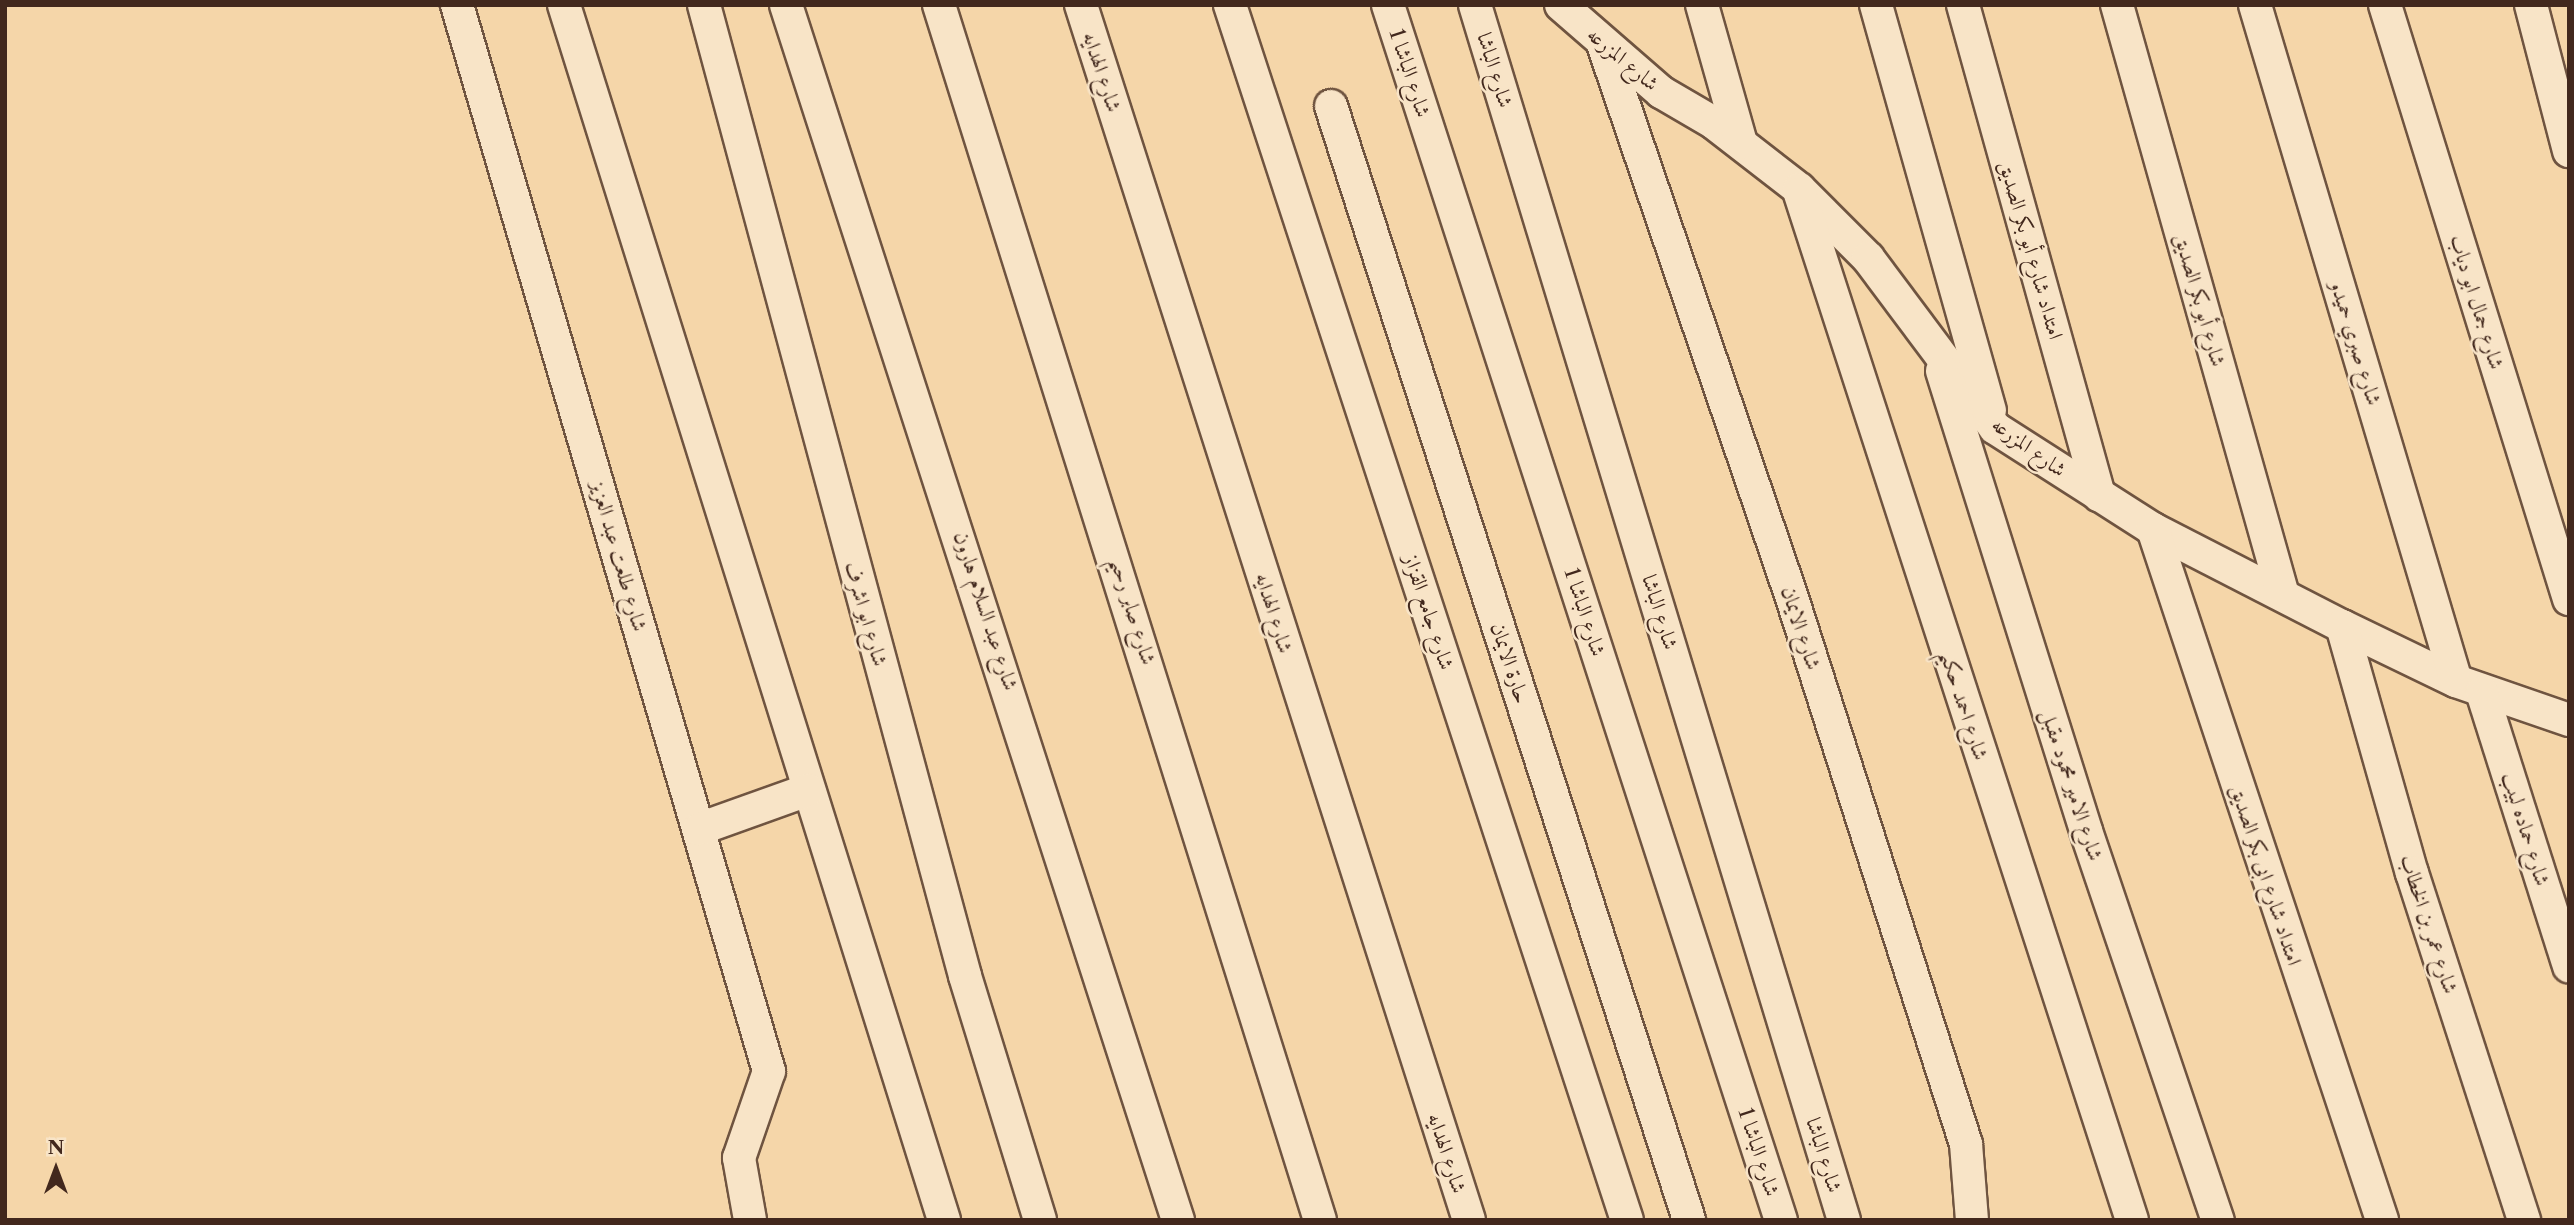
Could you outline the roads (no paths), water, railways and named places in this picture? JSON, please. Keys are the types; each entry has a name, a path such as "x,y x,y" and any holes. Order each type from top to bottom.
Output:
{"street":[{"name":"شارع طلعت عبد العزيز","path":"457,5 769,1071 738,1168 750,1220"},
{"path":"564,5 943,1220"},
{"name":"شارع ابو اشرف","path":"704,5 965,976 1040,1220"},
{"name":"شارع عبد السلام هارون","path":"786,5 1178,1220"},
{"name":"شارع صابر رحيم","path":"939,5 1320,1220"},
{"name":"شارع الهدايه","path":"1081,5 1469,1220"},
{"name":"شارع جامع القزاز","path":"1230,5 1627,1220"},
{"name":"شارع الباشا 1","path":"1388,5 1781,1220"},
{"name":"شارع الباشا","path":"1475,5 1844,1220"},
{"name":"شارع المزرعه","path":"1561,5 1661,92 1741,143 1799,189 1868,258 1995,428 2153,529 2283,596 2469,686 2569,720"},
{"path":"1702,5 1741,143"},
{"path":"1875,5 1995,428"},
{"name":"امتداد شارع أبو بكر الصديق","path":"1963,5 2099,495"},
{"name":"شارع أبو بكر الصديق","path":"2117,5 2283,596"},
{"name":"شارع صبري حميدو","path":"2255,5 2469,686"},
{"name":"شارع جمال ابو دياب","path":"2385,5 2569,599"},
{"path":"2531,5 2569,151"},
{"name":"شارع الايمان","path":"1602,43 1793,601 1966,1144 1972,1220"},
{"name":"حارة الايمان","path":"1331,106 1689,1220"},
{"name":"شارع احمد حكيم","path":"1799,189 2132,1220"},
{"name":"شارع الامير محمود مقبل","path":"1934,346 2086,831 2218,1220"},
{"name":"امتداد شارع ابى بكر الصديق","path":"2153,529 2382,1220"},
{"name":"شارع عمر بن الخطاب","path":"2342,626 2412,873 2524,1220"},
{"name":"شارع حماده لبيب","path":"2469,686 2569,967"},
{"path":"699,829 808,790"}]}
